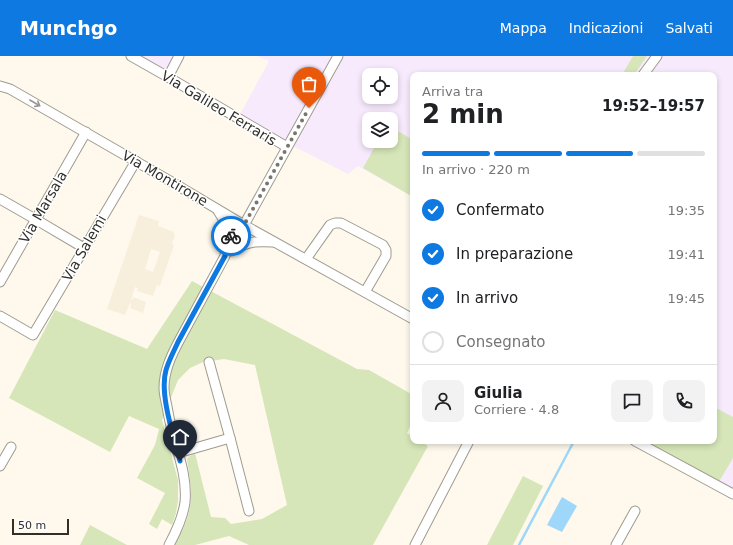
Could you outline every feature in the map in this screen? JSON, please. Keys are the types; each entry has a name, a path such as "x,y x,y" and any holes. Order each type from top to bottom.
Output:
{"street":[{"name":"Via Galileo Ferraris","path":"131,56 287,147"},
{"path":"168,77 179,56"},
{"path":"169,545 181,518 185,502 185,488 183,470 170,421 164,389 166,371 178,342 227,251 238,241 244,225 338,56"},
{"path":"645,72 657,56"},
{"name":"Via Montirone","path":"0,86 10,89 244,225 410,317"},
{"name":"Via Marsala","path":"0,282 86,132"},
{"name":"Via Salemi","path":"0,316 33,336 136,161"},
{"path":"0,199 84,248"},
{"path":"217,209 226,224 228,231 227,251"},
{"path":"306,259 330,225 341,222 382,245 386,250 386,256 365,292"},
{"path":"227,251 253,242 276,242"},
{"path":"209,362 249,511"},
{"path":"178,453 230,438"},
{"path":"414,545 467,444"},
{"path":"641,444 733,494"},
{"path":"0,466 11,447"},
{"path":"616,545 635,511"}],"shaded area":[{"path":"128,56 179,56 167,78"},
{"path":"257,56 733,56 733,494 641,444 717,444 717,72 410,72 410,195 358,166 348,174 238,118 269,61"},
{"path":"139,215 159,221 158,226 174,232 175,235 172,244 174,245 160,286 157,285 153,296 137,291 138,288 135,287 131,300 133,297 146,302 143,313 130,308 130,303 125,315 107,309","holes":["151,249 160,252 153,272 145,269"]}],"green space":[{"path":"633,56 647,56 636,72 624,72"},
{"path":"398,131 410,138 410,195 363,168 374,148 398,148"},
{"path":"192,281 357,369 369,370 410,393 410,426 407,433 410,435 410,444 425,444 428,446 373,545 249,545 229,536 195,545 175,545 189,512 191,489 187,459 195,453 211,517 225,518 231,524 262,519 287,505 255,365 224,359 203,362 190,368 178,380 162,420 178,480 178,501 172,525 162,519 157,529 149,524 165,493 137,478 155,445 159,429 129,416 110,452 9,398 55,310 147,349"},
{"path":"717,409 733,417 733,458 717,485 642,444 717,444"},
{"path":"523,476 543,486 513,545 487,545"},
{"path":"90,525 127,545 80,545"}],"water":[{"path":"562,497 577,506 562,532 547,525"}],"waterway":[{"path":"519,545 572,444"}],"way so far":[{"path":"231,236 238,228 244,225 309,108"}],"route":[{"path":"180,461 164,389 166,371 178,342 225,256 226,247 231,236"}]}
